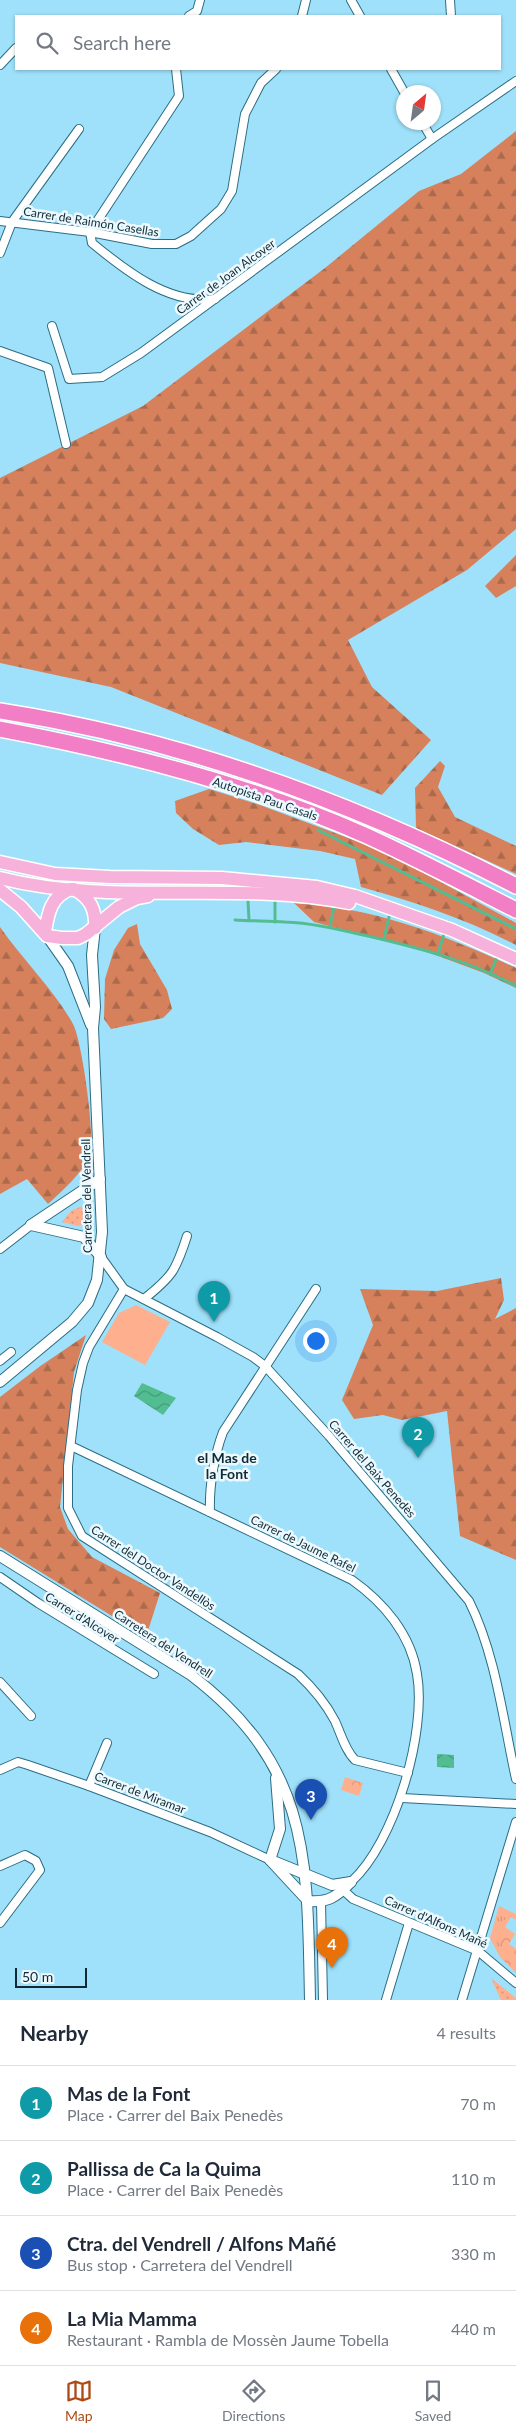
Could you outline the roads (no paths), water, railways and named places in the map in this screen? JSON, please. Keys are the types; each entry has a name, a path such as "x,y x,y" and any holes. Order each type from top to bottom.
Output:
{"highway":[{"name":"Autopista Pau Casals","path":"0,711 132,739 270,780 394,828 516,886"},
{"name":"Autopista Pau Casals","path":"0,729 128,756 276,801 366,836 516,910"}],"main road":[{"path":"0,862 55,874 256,880 317,887 355,896 452,930 516,959"},
{"path":"0,868 14,874 65,882 88,897 94,910 95,928"},
{"path":"0,878 45,887 300,896 332,900 410,916"},
{"path":"46,934 47,916 53,902 61,893 73,888 88,884 138,885 165,883 184,878"},
{"path":"0,890 21,907 46,934 78,938 95,928 119,907 137,898 170,892"}],"street":[{"path":"190,15 196,11 200,0"},
{"path":"302,15 306,0"},
{"path":"350,0 359,15"},
{"path":"450,0 451,15"},
{"path":"0,64 15,49"},
{"path":"176,70 179,96 90,232 92,243 142,280 170,293 200,301 215,299"},
{"name":"Carrer de Raimón Casellas","path":"0,221 90,232 152,244 176,244 191,236 221,209 232,191 245,114 261,82 275,70"},
{"path":"392,70 400,85"},
{"name":"Carrer de Joan Alcover","path":"52,326 69,379 102,377 141,353 432,139 516,81"},
{"path":"0,253 12,222 79,129"},
{"path":"427,130 432,139"},
{"path":"0,351 48,368 66,444"},
{"name":"Carretera del Vendrell","path":"0,1382 55,1337 82,1309 97,1280 101,1258 100,1178 93,1028 95,1007 92,955 95,928"},
{"name":"Carretera del Vendrell","path":"46,934 68,966 93,1028"},
{"path":"0,1249 31,1225 100,1178"},
{"path":"31,1225 84,1237 101,1258"},
{"path":"144,1299 168,1280 176,1269 187,1236"},
{"name":"Carrer del Baix Penedès","path":"101,1258 124,1289 253,1357 265,1366 329,1436 469,1601 488,1649 516,1780"},
{"name":"Carrer del Doctor Vandellòs","path":"124,1289 83,1363 77,1390 68,1466 68,1508 82,1536 111,1557 298,1674 318,1693 335,1721 350,1756 355,1760 408,1773"},
{"path":"210,1512 209,1501 219,1442 228,1422 248,1395 316,1289"},
{"path":"0,1361 11,1352"},
{"name":"Carrer de Jaume Rafel","path":"71,1446 352,1580 372,1594 389,1613 406,1642 417,1673 420,1712 402,1798 370,1856 350,1882"},
{"name":"Carretera del Vendrell","path":"0,1556 183,1670 217,1695 243,1720 258,1739 275,1768 291,1805 300,1840 308,1901 310,2000"},
{"name":"Carrer d'Alcover","path":"0,1577 38,1604 154,1674"},
{"path":"0,1682 31,1716"},
{"path":"90,1786 106,1743"},
{"name":"Carrer de Miramar","path":"0,1770 18,1762 90,1786 210,1832 270,1860"},
{"path":"270,1860 280,1829 275,1768"},
{"path":"402,1798 516,1804"},
{"path":"462,2000 516,1822"},
{"path":"0,1866 25,1855 36,1860 40,1870 0,1923"},
{"path":"270,1860 341,1887"},
{"path":"270,1860 308,1901 321,1902 335,1898 341,1887 350,1882"},
{"name":"Carrer d'Alfons Mañé","path":"341,1887 353,1899 478,1951 516,1983"},
{"path":"321,1902 323,2000"},
{"path":"386,2000 409,1923"}],"water":[{"path":"142,1383 176,1398 163,1415 134,1396"},
{"path":"437,1754 454,1755 454,1768 437,1767"}],"waterway":[{"path":"318,830 516,929"},
{"path":"248,901 249,920"},
{"path":"275,901 275,922"},
{"path":"330,927 334,906"},
{"path":"384,939 389,917"},
{"path":"235,920 306,924 368,936 462,962 516,986"},
{"path":"438,954 444,934"},
{"path":"490,974 497,957"}],"place":[{"name":"Mas de la Font","path":"214,1322"},
{"name":"Pallissa de Ca la Quima","path":"418,1458"},
{"name":"Ctra. del Vendrell / Alfons Mañé","path":"311,1820"},
{"name":"La Mia Mamma","path":"332,1968"}],"district":[{"name":"el Mas de la Font","path":"227,1466"}]}
